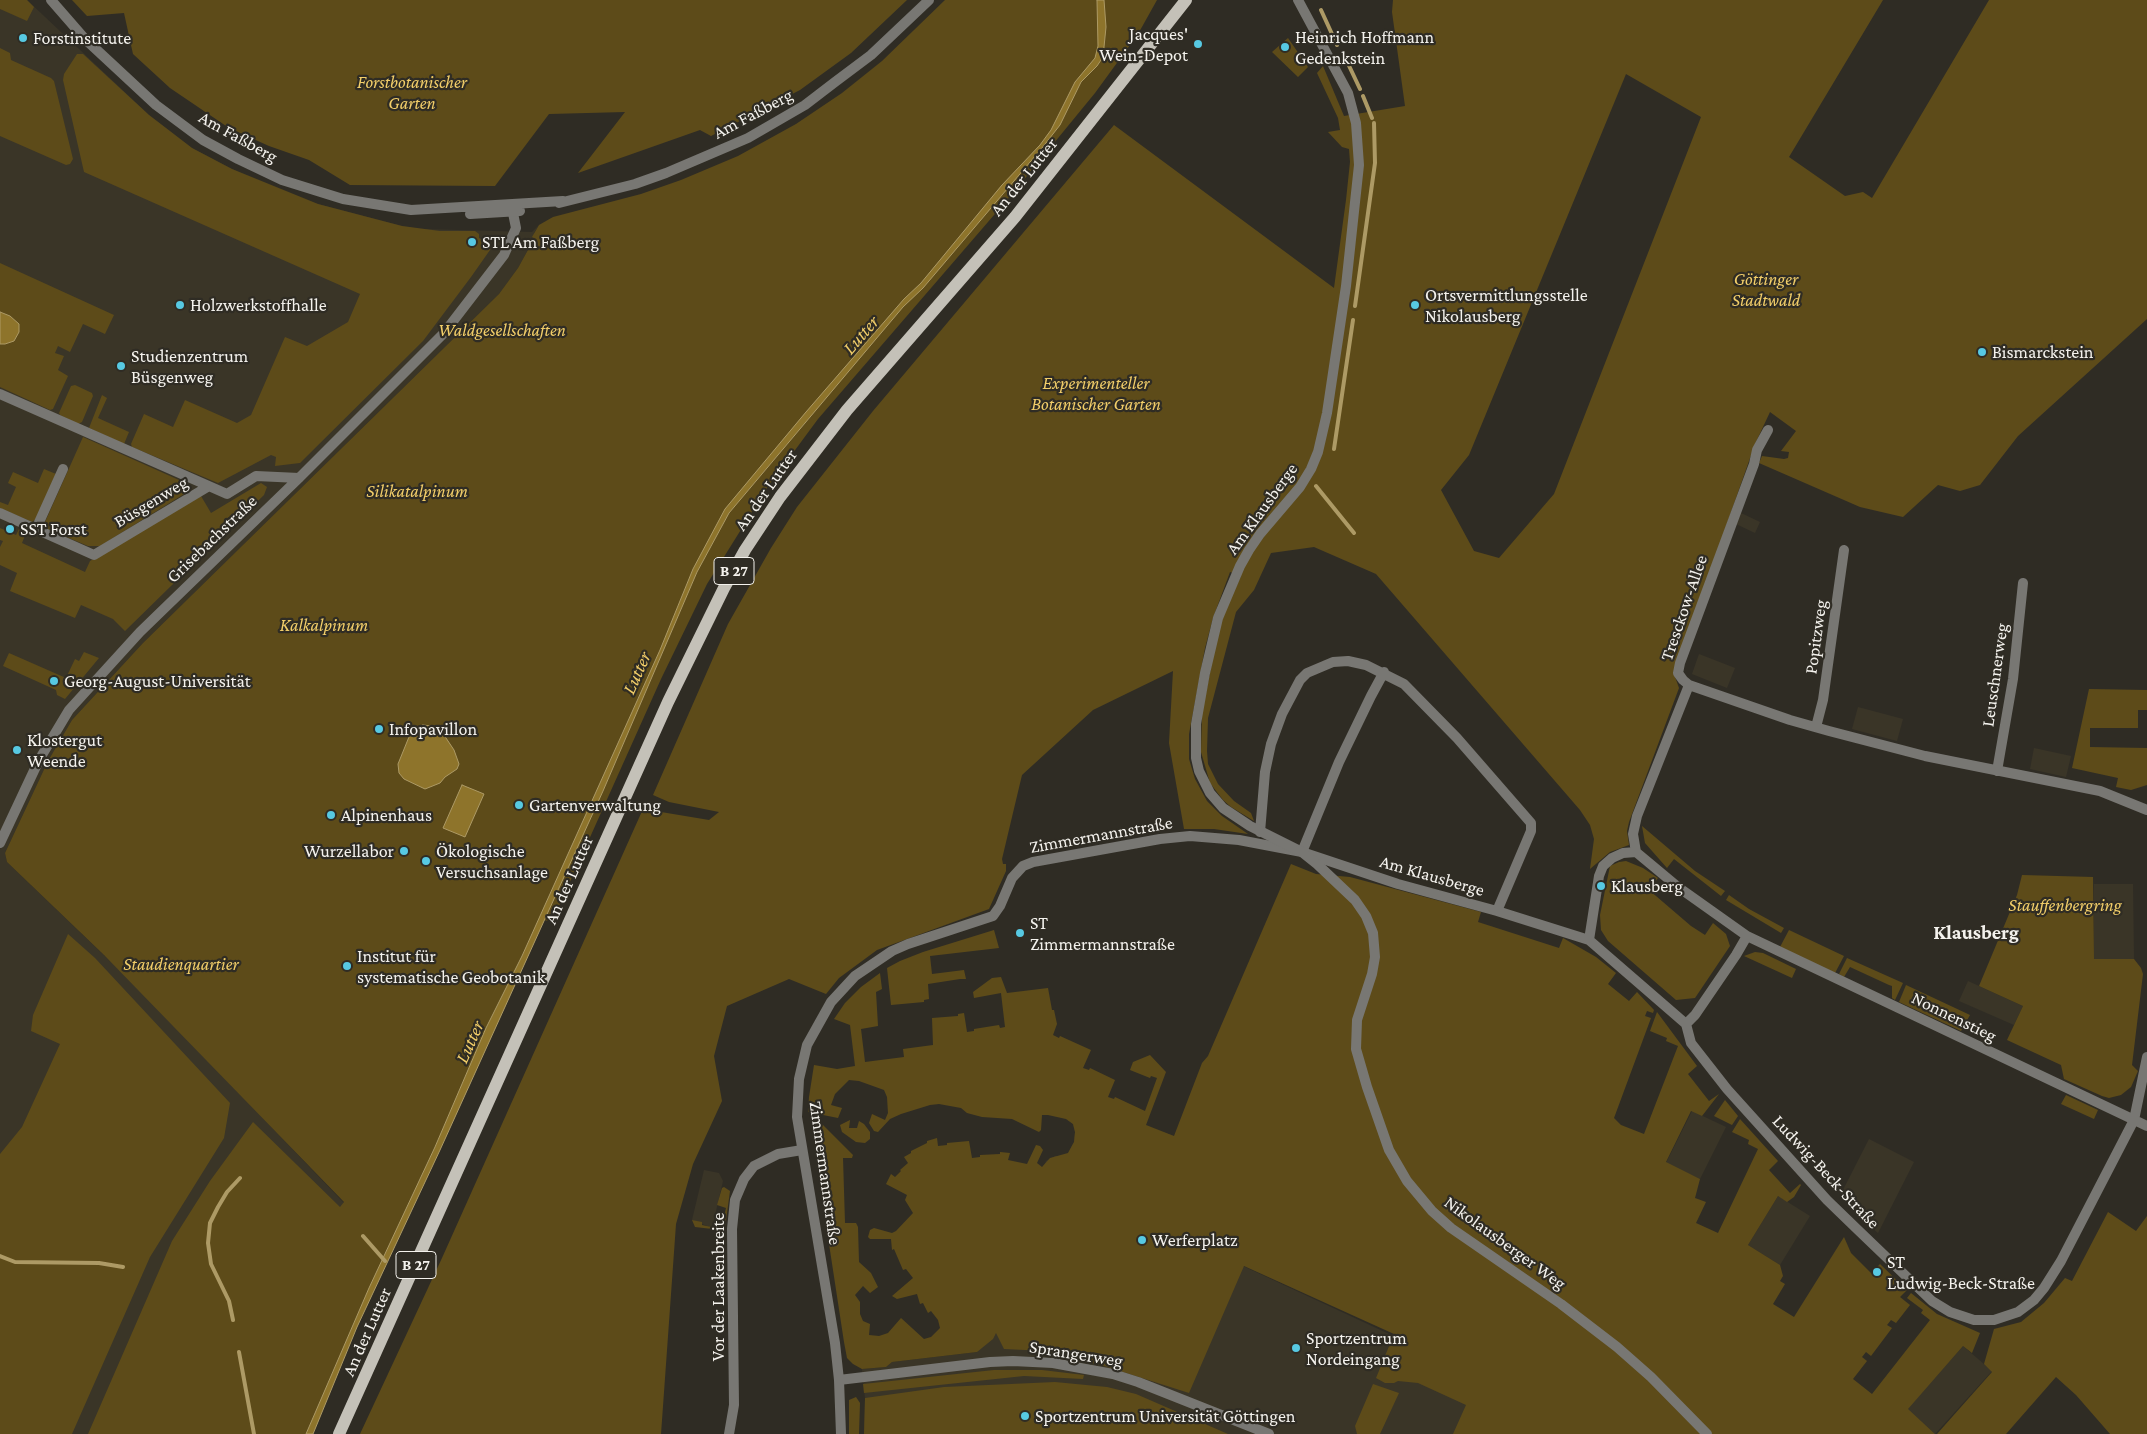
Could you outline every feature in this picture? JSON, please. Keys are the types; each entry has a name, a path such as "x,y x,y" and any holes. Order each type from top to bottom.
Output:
{"main road":[{"name":"An der Lutter","path":"339,1434 668,702 724,588 745,550 780,497 847,410 1015,218 1186,0"}],"street":[{"name":"Am Faßberg","path":"51,0 85,39 122,74 156,105 203,140 282,180 311,190 371,204 424,210 513,209 563,202 634,184 666,173 748,138 805,105 871,55 928,0"},
{"name":"Am Klausberge","path":"1298,0 1348,93 1356,123 1359,166 1346,286 1327,413 1318,452 1307,478 1260,534 1240,566 1218,618 1205,672 1196,724 1196,758 1199,771 1210,793 1227,811 1260,832 1302,852 1398,884 1497,911 1589,940"},
{"name":"Grisebachstraße","path":"1,838 39,760 70,710 140,632 299,478 444,333 481,284 503,244 513,209"},
{"name":"Büsgenweg","path":"0,394 227,494 256,476 299,478"},
{"name":"Tresckow-Allee","path":"1636,852 1633,834 1637,816 1689,685 1678,673 1680,663 1754,464 1757,450 1768,430"},
{"path":"36,530 63,469"},
{"name":"Büsgenweg","path":"0,513 94,555 209,486"},
{"name":"Popitzweg","path":"1816,728 1823,700 1844,550"},
{"name":"Leuschnerweg","path":"1997,771 2013,679 2024,583"},
{"name":"Am Klausberge","path":"1260,832 1264,772 1271,744 1282,714 1300,680 1307,673 1333,662 1348,661 1366,665 1384,672 1404,684 1457,738 1516,803 1531,823 1531,831 1497,911"},
{"path":"1302,852 1339,762 1370,696 1384,672"},
{"path":"1689,685 1816,728 1898,750 2100,791 2147,811"},
{"name":"Zimmermannstraße","path":"841,1434 839,1380 835,1343 797,1117 799,1079 807,1045 830,1002 855,976 892,952 940,932 993,916 1000,906 1012,878 1023,866 1032,862 1160,839 1190,836 1239,840 1302,852"},
{"name":"Nikolausberger Weg","path":"1302,852 1325,870 1355,900 1366,916 1373,933 1375,946 1374,966 1357,1020 1356,1049 1366,1088 1389,1150 1406,1181 1432,1211 1451,1228 1561,1304 1623,1352 1652,1377 1707,1434"},
{"path":"1589,940 1598,876 1603,866 1612,858 1623,853 1636,852"},
{"name":"Nonnenstieg","path":"1636,852 1678,888 1747,936 2147,1126"},
{"path":"1686,1024 1695,1015 1736,956 1747,936"},
{"name":"Ludwig-Beck-Straße","path":"1589,940 1686,1024 1691,1043 1727,1089 1827,1200 1932,1302 1950,1312 1974,1320 1985,1322 2003,1318 2018,1312 2039,1294 2061,1261 2134,1120"},
{"path":"2134,1120 2147,1057"},
{"name":"Vor der Laakenbreite","path":"730,1434 734,1405 732,1229 735,1200 744,1179 754,1166 778,1154 802,1150"},
{"name":"Sprangerweg","path":"839,1380 990,1362 1053,1363 1106,1373 1138,1382 1269,1434"}],"shaded area":[{"name":"Georg-August-Universität","path":"0,0 27,0 149,115 192,148 232,169 284,192 318,204 402,226 421,229 532,232 539,225 534,233 534,239 518,268 499,294 143,643 72,720 48,761 5,853 7,862 139,989 388,1249 306,1434 0,1434"},
{"path":"1097,0 1104,0 1106,27 1103,57 1081,82 1060,125 923,288 903,307 729,513 697,572 603,791 440,1150 357,1327 313,1434 306,1434 369,1288 435,1147 486,1028 522,956 660,650 693,569 725,509 806,412 904,299 921,283 1002,185 1040,145 1051,130 1075,82 1095,58 1098,46"},
{"path":"0,312 10,316 19,324 19,332 14,341 5,344 0,344"},
{"path":"1741,513 1760,522 1755,533 1736,524"},
{"path":"1699,654 1735,668 1727,688 1692,674"},
{"path":"1858,707 1903,719 1897,741 1852,729"},
{"path":"423,725 431,726 444,735 454,750 459,764 457,769 440,783 425,789 404,779 399,773 398,764 411,732"},
{"path":"2034,748 2071,756 2066,777 2030,769"},
{"path":"462,785 484,794 465,837 443,828"},
{"path":"2094,884 2133,884 2134,959 2094,960"},
{"path":"1968,981 2023,1006 2014,1025 1959,1001"},
{"path":"1692,1111 1726,1127 1700,1179 1666,1163"},
{"path":"1065,1118 1146,1126 1174,1136 1243,1266 1462,1368 1470,1434 864,1434 865,1398 862,1369 886,1367 892,1362 977,1352 1046,1161 1055,1156 1062,1156 1068,1153 1074,1142 1075,1132 1073,1124"},
{"path":"1869,1139 1914,1162 1878,1233 1847,1206 1852,1195 1843,1190"},
{"path":"704,1170 719,1173 723,1181 712,1228 692,1220"},
{"path":"1778,1196 1810,1216 1780,1265 1748,1245"},
{"path":"1963,1346 1992,1371 1935,1434 1907,1409"}],"green space":[{"path":"0,0 27,0 34,7 27,21 0,9"},
{"name":"Forstbotanischer Garten","path":"72,0 907,0 851,53 800,90 711,136 700,130 578,173 625,112 549,114 495,186 350,185 309,160 269,146 229,128 170,88 133,54 124,13 87,16"},
{"path":"945,0 1157,0 1138,34 1095,93 1013,193 818,419 767,488 707,584 661,679 552,922 544,920 603,791 697,572 729,513 812,415 741,490 693,569 660,650 522,956 486,1028 435,1147 369,1288 306,1434 88,1434 172,1241 210,1181 253,1122 340,1207 344,1202 104,955 7,862 5,853 48,761 72,720 143,643 499,294 518,268 534,239 532,237 539,225 553,217 641,194 681,180 738,156 796,124 842,93 882,61"},
{"path":"1393,0 1883,0 1789,157 1845,196 1863,192 1872,198 1989,0 2147,0 2147,319 2018,436 1980,485 1960,491 1938,485 1903,517 1860,507 1759,463 1762,456 1788,458 1789,452 1781,451 1796,431 1770,412 1755,444 1674,674 1679,688 1629,822 1627,831 1629,845 1610,852 1590,869 1594,839 1590,825 1580,810 1376,574 1314,547 1271,553 1254,590 1236,612 1208,718 1208,764 1218,784 1234,801 1251,813 1254,821 1231,807 1210,783 1201,752 1202,713 1220,622 1241,576 1230,572 1213,618 1205,648 1189,734 1189,759 1195,779 1207,801 1222,816 1248,834 1214,829 1184,829 1169,743 1173,671 1093,710 1022,775 1002,859 1003,864 1006,864 1006,871 989,909 877,950 839,978 826,994 789,979 727,1006 714,1056 722,1101 693,1164 676,1224 661,1434 360,1434 442,1258 643,809 709,820 719,812 669,802 653,795 728,624 771,548 797,507 873,411 1114,125 1334,288 1346,200 1350,162 1349,149 1342,147 1328,132 1340,130 1338,118 1317,73 1323,66 1344,116 1405,106 1392,12","holes":["1626,74 1701,117 1554,494 1499,558 1474,551 1441,490 1469,455"]},
{"path":"1288,38 1308,67 1298,77 1272,52"},
{"path":"0,48 10,53 11,60 54,81 73,159 70,164 66,165 0,136"},
{"path":"77,54 83,54 149,115 192,148 232,169 318,204 402,226 440,231 475,231 479,234 479,238 491,244 490,250 423,341 300,463 275,466 276,457 271,455 218,483 132,447 131,444 144,414 173,427 185,400 237,423 251,415 285,337 307,346 348,322 360,294 84,172 63,80 64,74"},
{"path":"0,263 114,315 105,334 83,324 70,352 58,346 55,353 64,356 58,370 68,376 53,409 50,410 0,387"},
{"path":"75,385 92,393 93,396 82,422 78,424 59,413 71,386"},
{"path":"102,395 107,398 98,418 129,432 124,444 89,428"},
{"path":"83,437 188,484 189,491 100,546 88,546 45,528 45,522"},
{"path":"44,469 56,474 36,519 32,522 0,508 0,502 8,505 16,487 8,483 13,472 38,483"},
{"path":"261,483 267,487 264,495 125,631 113,619 81,605 75,618 10,591 17,573 0,565 0,547 3,541 0,540 0,528 16,535 19,529 26,533 22,543 85,572 90,561 201,496 211,513"},
{"path":"84,652 99,658 65,699 57,695 56,690 3,666 9,653 66,678 75,659 79,661"},
{"path":"2089,689 2147,690 2147,710 2138,710 2138,728 2090,728 2090,747 2147,748 2147,785 2131,790 2116,787 2118,778 2072,768"},
{"path":"1642,826 1695,871 1725,891 1721,896 1674,859 1667,868 1645,843"},
{"path":"1626,861 1643,868 1658,878 1649,890 1691,926 1705,935 1713,923 1726,934 1730,946 1695,998 1676,1000 1608,941 1601,930 1600,915 1610,866"},
{"path":"1291,864 1316,874 1350,877 1481,912 1478,922 1559,948 1563,938 1596,957 1616,973 1608,984 1629,1001 1637,992 1654,1010 1653,1013 1647,1011 1645,1016 1651,1018 1614,1118 1621,1125 1644,1134 1678,1046 1666,1041 1667,1038 1650,1031 1657,1012 1697,1066 1688,1074 1709,1101 1719,1094 1702,1116 1691,1111 1666,1162 1700,1179 1695,1198 1706,1202 1696,1223 1718,1233 1758,1149 1748,1144 1749,1140 1732,1132 1740,1119 1778,1161 1769,1170 1790,1193 1801,1185 1794,1197 1787,1202 1778,1196 1748,1245 1780,1265 1783,1276 1780,1281 1785,1284 1773,1304 1794,1317 1844,1237 1851,1253 1871,1273 1880,1264 1907,1290 1900,1297 1910,1305 1896,1323 1891,1320 1887,1325 1892,1328 1871,1356 1866,1352 1862,1357 1867,1361 1853,1379 1872,1394 1930,1320 1921,1313 1923,1310 1907,1298 1911,1293 1937,1314 1980,1333 1972,1353 1963,1346 1908,1409 1935,1434 1453,1434 1466,1405 1418,1383 1398,1381 1385,1383 1376,1378 1394,1334 1244,1266 1189,1393 1098,1364 1050,1356 1046,1351 1004,1349 996,1333 993,1339 977,1352 892,1362 886,1367 862,1369 853,1364 847,1358 844,1342 811,1126 816,1123 823,1125 853,1155 852,1158 843,1158 845,1223 856,1223 858,1227 859,1262 871,1273 878,1287 870,1293 863,1286 855,1295 860,1302 860,1314 863,1321 870,1324 869,1335 879,1336 888,1333 901,1318 924,1339 931,1337 940,1328 938,1320 931,1311 928,1313 923,1303 920,1304 917,1294 897,1299 892,1296 913,1278 906,1269 903,1270 894,1249 892,1250 891,1239 870,1239 868,1237 870,1230 874,1228 892,1233 896,1231 913,1213 905,1200 907,1195 886,1184 891,1174 895,1177 908,1163 904,1157 911,1153 911,1151 927,1143 927,1141 937,1138 938,1146 947,1145 947,1143 969,1141 972,1158 980,1157 980,1155 1000,1154 1000,1152 1010,1153 1008,1160 1027,1164 1036,1145 1040,1146 1043,1150 1037,1163 1042,1167 1050,1158 1068,1153 1074,1142 1075,1132 1073,1124 1066,1119 1048,1115 1042,1115 1041,1130 1039,1132 1012,1119 982,1117 967,1113 961,1108 939,1104 930,1105 890,1119 878,1132 874,1131 869,1123 872,1114 885,1120 888,1113 887,1097 884,1090 859,1081 849,1080 835,1094 831,1105 842,1108 838,1118 808,1112 814,1065 837,1069 855,1066 850,1025 834,1019 845,1003 861,987 880,973 882,989 876,992 878,1026 861,1029 865,1062 904,1057 903,1049 933,1045 932,1018 958,1016 958,1014 964,1013 967,1032 999,1025 1000,1028 1005,1027 1001,993 974,998 973,992 992,978 1001,977 1007,993 1048,988 1057,1024 1053,1035 1059,1038 1060,1036 1091,1050 1083,1068 1089,1070 1090,1068 1115,1080 1108,1097 1114,1099 1115,1097 1145,1111 1157,1078 1151,1076 1150,1078 1130,1070 1133,1062 1150,1055 1166,1072 1146,1125 1174,1136 1202,1063 1208,1056"},
{"name":"Stauffenbergring","path":"2022,875 2093,877 2094,959 2134,959 2141,968 2143,974 2132,1065 2138,1071 2131,1087 2121,1095 2109,1098 2064,1079 2061,1065 2007,1040 2023,1006 1979,986 2017,895"},
{"path":"1729,895 1749,909 1784,928 1781,933 1726,900"},
{"path":"994,930 999,948 930,956 932,974 964,970 966,979 928,984 929,999 924,1000 924,1002 891,1005 887,968 923,952"},
{"path":"1789,930 1844,956 1835,973 1780,947"},
{"path":"68,934 95,958 230,1103 224,1138 150,1257 72,1434 0,1434 0,1154 22,1127 60,1044 31,1031 33,1015"},
{"path":"1755,952 1763,953 1796,969 1792,978 1744,956"},
{"path":"1847,958 1903,983 1895,1000 1892,998 1892,986 1850,967 1844,977 1839,974"},
{"path":"1906,985 1970,1015 1961,1031 1899,1002"},
{"path":"2066,1095 2098,1110 2094,1119 2061,1104"},
{"path":"1725,1100 1738,1116 1732,1125 1714,1116"},
{"path":"850,1120 849,1128 857,1128 859,1121 864,1124 870,1132 870,1139 865,1143 856,1142 842,1132 840,1125"},
{"path":"724,1187 730,1191 725,1228 721,1230 695,1227 692,1220 702,1222 702,1225 721,1229 726,1208 717,1205 722,1188"},
{"path":"2108,1212 2136,1231 2147,1216 2147,1434 2110,1434 2076,1395 2056,1377 2006,1434 1937,1434 1992,1372 1984,1364 1994,1329 2021,1322 2044,1303 2065,1278 2072,1281"},
{"path":"994,1370 1042,1370 1084,1375 1083,1379 1024,1376 864,1393 863,1384"},
{"name":"Sportzentrum Universität Göttingen","path":"1055,1382 1107,1387 1136,1394 1228,1434 864,1434 865,1398 944,1387"},
{"path":"1373,1384 1399,1393 1380,1434 1357,1434 1355,1426"},
{"path":"856,1397 860,1403 859,1434 849,1434 849,1400"}],"waterway":[{"path":"1321,10 1337,45"},
{"path":"1343,53 1360,89"},
{"path":"1363,96 1372,118"},
{"path":"1355,306 1375,163 1374,123"},
{"path":"1334,449 1353,320"},
{"path":"1316,486 1354,533"},
{"path":"233,1320 229,1301 211,1264 208,1243 210,1223 227,1192 240,1178"},
{"path":"363,1236 385,1261"},
{"path":"0,1256 15,1262 99,1263 123,1267"},
{"path":"239,1352 254,1434"}],"place":[{"name":"Forstinstitute","path":"23,38"},
{"name":"Jacques' Wein-Depot","path":"1198,44"},
{"name":"Heinrich Hoffmann Gedenkstein","path":"1285,47"},
{"name":"STL Am Faßberg","path":"472,242"},
{"name":"Holzwerkstoffhalle","path":"180,305"},
{"name":"Ortsvermittlungsstelle Nikolausberg","path":"1415,305"},
{"name":"Bismarckstein","path":"1982,352"},
{"name":"Studienzentrum Büsgenweg","path":"121,366"},
{"name":"SST Forst","path":"10,529"},
{"name":"Georg-August-Universität","path":"54,681"},
{"name":"Infopavillon","path":"379,729"},
{"name":"Klostergut Weende","path":"17,750"},
{"name":"Gartenverwaltung","path":"519,805"},
{"name":"Alpinenhaus","path":"331,815"},
{"name":"Wurzellabor","path":"404,851"},
{"name":"Ökologische Versuchsanlage","path":"426,861"},
{"name":"Klausberg","path":"1601,886"},
{"name":"ST Zimmermannstraße","path":"1020,933"},
{"name":"Institut für systematische Geobotanik","path":"347,966"},
{"name":"Werferplatz","path":"1142,1240"},
{"name":"ST Ludwig-Beck-Straße","path":"1877,1272"},
{"name":"Sportzentrum Nordeingang","path":"1296,1348"},
{"name":"Sportzentrum Universität Göttingen","path":"1025,1416"}],"district":[{"name":"Klausberg","path":"1976,933"}],"park label":[{"name":"Göttinger Stadtwald","path":"1766,289"},
{"name":"Waldgesellschaften","path":"502,330"},
{"name":"Experimenteller Botanischer Garten","path":"1096,393"},
{"name":"Silikatalpinum","path":"417,491"},
{"name":"Kalkalpinum","path":"324,625"},
{"name":"Staudienquartier","path":"181,964"}],"water label":[{"name":"Lutter","path":"861,335"},
{"name":"Lutter","path":"637,673"},
{"name":"Lutter","path":"470,1042"}]}
